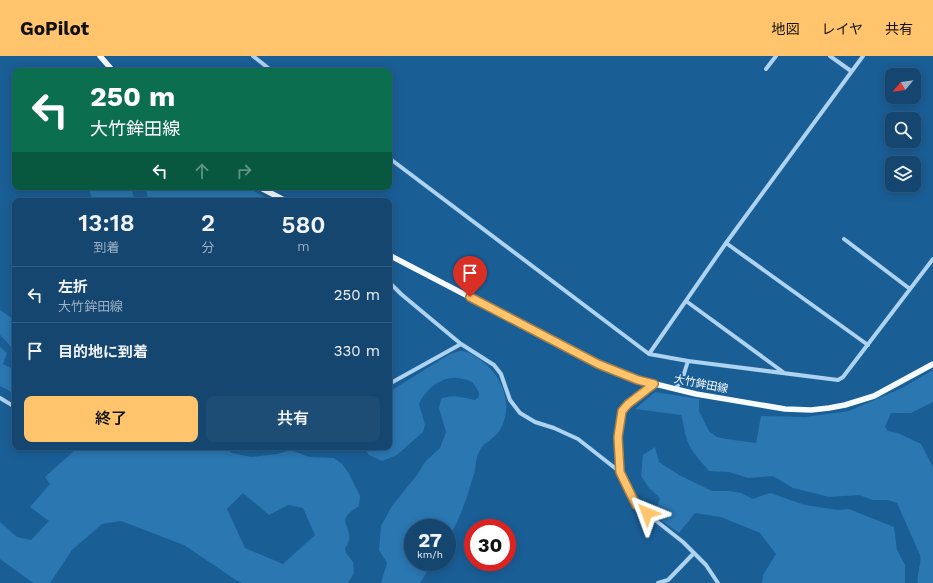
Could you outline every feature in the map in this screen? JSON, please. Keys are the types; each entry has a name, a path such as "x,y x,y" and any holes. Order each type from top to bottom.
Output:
{"main road":[{"path":"100,56 110,68"},
{"path":"265,190 280,198"},
{"name":"大竹鉾田線","path":"392,257 598,364 638,380 675,389 774,408 811,410 845,405 874,396 933,364"}],"street":[{"path":"252,56 268,68"},
{"path":"766,69 776,56"},
{"path":"830,56 851,71"},
{"path":"649,354 726,243 863,56"},
{"path":"392,160 649,354 688,361 838,380 843,377 933,259"},
{"path":"844,239 910,289"},
{"path":"726,243 868,345"},
{"path":"392,285 461,344 486,359 496,368 503,379 510,400 520,414 535,422 554,428 578,439 620,472"},
{"path":"686,301 783,372"},
{"path":"392,382 461,344"},
{"path":"675,389 682,380 688,361"},
{"path":"654,384 628,404 622,411 618,437 620,472 636,505 683,542 706,565 718,583"},
{"path":"0,398 12,405"},
{"path":"658,583 668,580 694,553"}],"shaded area":[{"path":"89,190 132,190 134,198 92,198"},
{"path":"146,190 252,190 267,198 148,198"},
{"path":"0,310 12,318 12,349 0,335"},
{"path":"0,347 7,353 3,364 12,368 12,393 0,386"},
{"path":"463,351 482,361 496,375 501,383 506,401 504,421 500,430 483,446 478,454 470,488 456,524 456,519 404,519 404,571 427,571 420,583 381,583 387,563 379,550 381,526 392,506 417,475 425,462 440,448 446,432 439,408 441,399 454,396 475,400 479,397 479,393 472,382 456,378 443,380 431,387 426,392 419,404 425,425 423,432 397,455 382,461 369,455 365,450 392,450 392,390 450,354"},
{"path":"933,370 933,402 911,413 891,413 885,427 888,431 898,433 921,444 933,467 933,583 918,583 920,555 897,503 888,500 873,500 859,495 829,497 793,488 773,476 748,478 729,472 709,471 689,444 681,415 635,409 655,392 699,399 699,411 709,431 717,437 756,443 761,416 805,417 849,411 902,388"},
{"path":"655,447 659,462 679,475 712,491 741,493 753,499 770,493 805,505 838,510 849,509 894,527 897,550 905,565 905,583 762,583 763,575 776,554 760,533 721,517 695,513 679,533 655,516 660,498 649,488 641,476 643,455"},
{"path":"75,450 227,450 232,453 251,457 277,454 291,450 309,457 334,458 342,464 348,472 360,496 359,506 348,514 345,520 349,539 345,548 346,553 353,562 354,573 348,583 242,583 184,545 121,521 102,524 72,550 50,583 33,583 0,559 0,522 17,537 31,540 49,521 30,507 50,484 45,477","holes":["243,493 269,515 288,505 303,508 315,535 283,564 245,548 227,509"]}],"route":[{"path":"470,297 598,364 638,380 654,384 628,404 622,411 618,437 620,472 636,505 647,513"}]}
